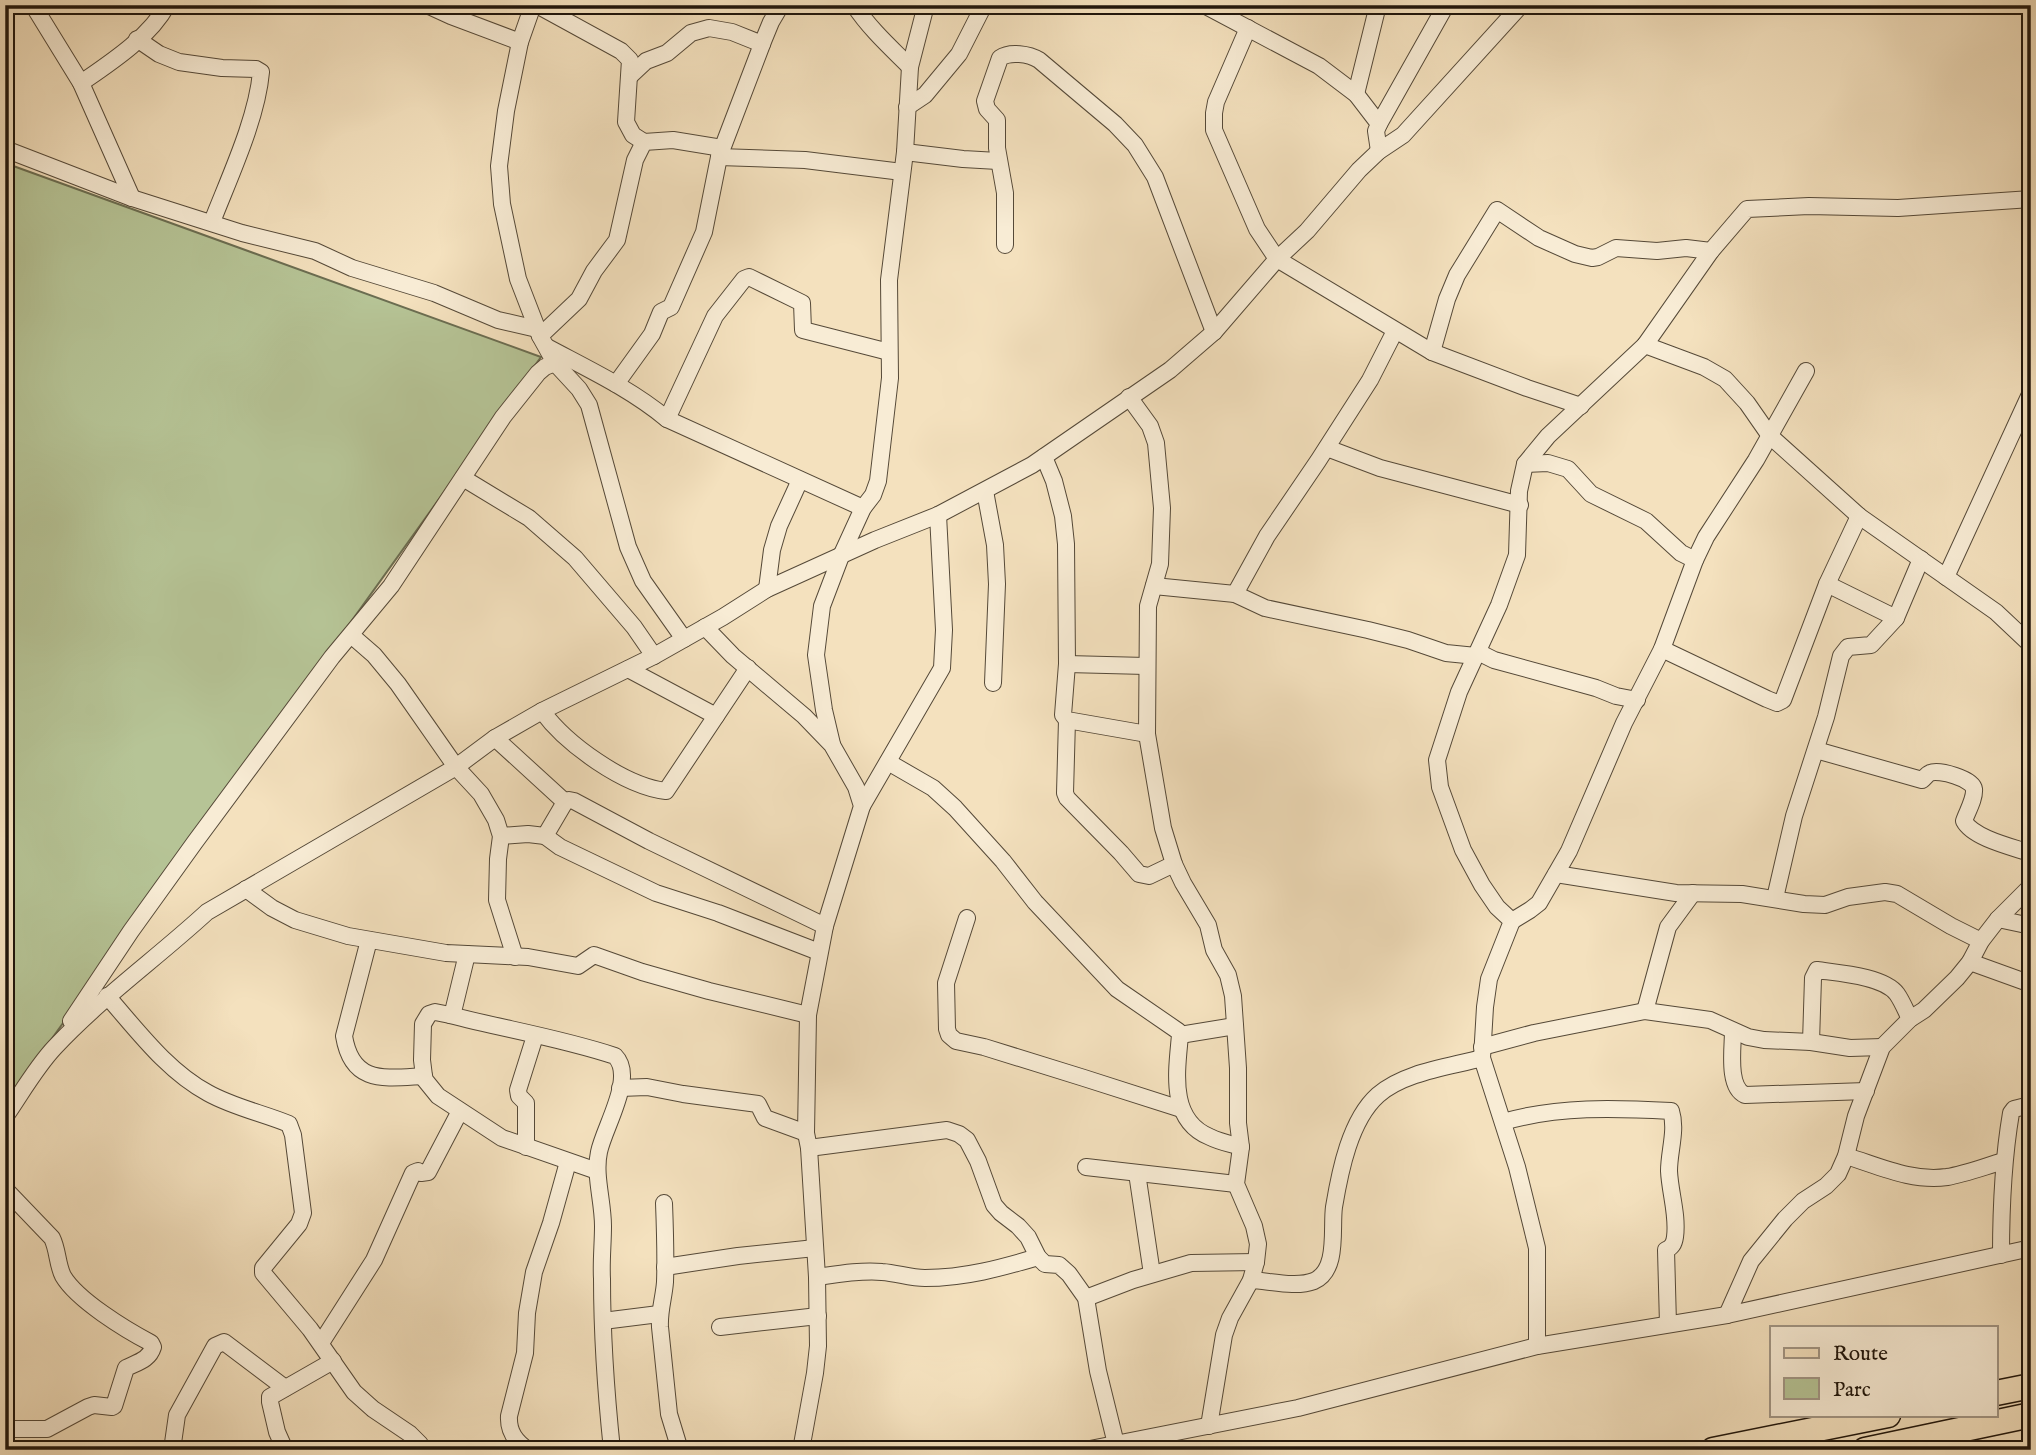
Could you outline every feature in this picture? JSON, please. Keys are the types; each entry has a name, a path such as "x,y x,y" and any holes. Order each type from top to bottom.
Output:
{"main road":[{"path":"1997,1393 2031,1386"},
{"path":"1865,1450 2031,1415"},
{"path":"1713,1450 1883,1416"}],"street":[{"path":"33,5 80,83 132,198"},
{"path":"80,83 151,29 167,5"},
{"path":"427,5 520,42"},
{"path":"684,639 643,581 628,547 589,405 579,389 555,363 540,337 518,279 502,204 499,166 506,111 520,42 535,5 621,51 630,60 626,122 634,135 645,142 673,140 721,153 902,172"},
{"path":"616,384 652,334 661,312 671,307 704,232 721,153 762,44 781,5"},
{"path":"854,5 880,38 910,67"},
{"path":"832,745 816,654 822,606 841,556 878,481 890,378 889,280 905,152 910,67 926,5"},
{"path":"908,107 925,95 959,54 984,5"},
{"path":"1204,5 1319,66 1356,94 1379,124"},
{"path":"1356,94 1378,5"},
{"path":"1379,151 1376,131 1379,124 1447,5"},
{"path":"52,1049 107,996 207,912 456,767 495,738 542,711 654,656 767,589 874,540 938,515 985,491 1044,457 1170,370 1214,332 1359,170 1379,151 1403,135 1521,5"},
{"path":"630,76 646,61 667,53 691,33 709,27 732,32 762,44"},
{"path":"1248,29 1216,102 1214,130 1257,229 1277,259 1432,352 1581,406"},
{"path":"137,39 159,54 179,62 256,69 261,72 244,139 212,222"},
{"path":"1005,246 1005,193 998,161 997,120 985,105 1003,55 1033,57 1115,124 1135,145 1155,177 1214,332"},
{"path":"540,337 579,299 594,271 617,240 635,160 645,142"},
{"path":"5,149 132,198 242,233 315,251 352,268 434,293 540,337 644,400 667,419 863,508"},
{"path":"905,152 998,161"},
{"path":"1512,921 1497,907 1463,850 1440,787 1437,760 1459,692 1499,605 1517,555 1519,491 1525,464 1548,436 1645,345 1710,251 1747,209 1810,206 1898,208 2031,199"},
{"path":"1432,352 1457,275 1497,210 1539,238 1575,254 1592,258 1616,248 1657,251 1686,248 1710,251"},
{"path":"667,419 715,316 744,279 749,277 802,303 803,330 889,352"},
{"path":"1235,594 1267,536 1370,380 1395,331"},
{"path":"1645,345 1704,367 1725,379 1747,403 1770,436 1859,516 1996,612 2031,645"},
{"path":"5,1117 131,930 332,657 391,586 503,417 538,373 545,366 555,363"},
{"path":"1538,1346 1537,1248 1517,1167 1482,1052 1489,979 1512,921 1539,903 1569,851 1624,723 1662,649 1706,537 1770,436 1806,371"},
{"path":"1946,577 2031,392"},
{"path":"1129,397 1150,426 1156,443 1162,531 1160,564 1147,606 1147,734 1163,828 1174,864 1208,925 1214,950 1228,975 1233,996 1241,1147 1236,1184 1254,1226 1258,1244 1251,1280 1230,1318 1224,1335 1209,1426"},
{"path":"1327,448 1380,468 1520,505"},
{"path":"1044,457 1054,481 1063,516 1066,544 1068,664 1063,715 1067,720 1065,793 1139,874 1149,876 1174,864"},
{"path":"1525,464 1548,463 1568,469 1591,494 1646,521 1681,553 1695,561"},
{"path":"463,478 529,517 575,558 634,627 654,656"},
{"path":"767,589 775,538 800,480"},
{"path":"985,491 995,545 997,583 993,683"},
{"path":"801,1450 815,1373 818,1315 808,1141 808,1015 825,926 862,806 942,668 944,630 938,515"},
{"path":"1662,649 1767,699 1777,703 1783,700 1827,584 1859,516"},
{"path":"1775,898 1794,816 1816,750 1841,656 1848,648 1871,645 1896,618 1921,559"},
{"path":"1827,584 1896,618"},
{"path":"1154,586 1235,594 1265,608 1368,630 1446,653 1477,654 1637,700"},
{"path":"705,627 747,668 804,716 832,745 856,787 862,806"},
{"path":"351,635 374,655 398,684 456,767 481,794 496,820 501,836 498,900 515,957"},
{"path":"1068,664 1146,666"},
{"path":"542,711 587,755 616,773 653,789 666,791 747,668"},
{"path":"628,669 716,716"},
{"path":"1067,720 1147,734"},
{"path":"495,738 565,803"},
{"path":"1816,750 1922,780 1929,773 1940,772 1967,780 1973,785 1975,792 1964,821 1967,827 1997,842 2030,853 2031,843"},
{"path":"888,762 933,788 948,801 1003,861 1035,902 1117,989 1178,1031 1180,1034 1176,1078 1181,1109 1193,1126 1207,1136 1241,1147"},
{"path":"545,836 565,803 569,800 575,801 649,841 825,926"},
{"path":"501,836 545,836 560,847 656,893 718,913 819,952"},
{"path":"1556,874 1676,893 1742,894 1804,904 1825,905 1848,897 1885,892 1897,894 1981,941"},
{"path":"1727,1315 1751,1261 1803,1201 1826,1186 1838,1174 1882,1047 1910,1019 1924,1010 1970,962 1981,941 1998,919 2031,886"},
{"path":"246,889 272,908 295,920 348,936 398,946 467,954 528,957 578,966 594,956 709,991 808,1015"},
{"path":"1645,1011 1668,927 1693,893"},
{"path":"967,918 947,983 949,1035 956,1041 1181,1109"},
{"path":"1998,919 2031,926"},
{"path":"369,940 344,1036 345,1047 355,1066 384,1079 424,1076"},
{"path":"450,1015 467,954"},
{"path":"1970,962 2031,984"},
{"path":"1811,1042 1813,978 1817,970 1878,982 1896,992 1910,1019"},
{"path":"107,996 158,1053 206,1093 289,1124 303,1213 299,1224 263,1268 263,1273 321,1343 354,1392 373,1409 411,1434 422,1450"},
{"path":"1251,1280 1301,1284 1321,1277 1333,1246 1334,1210 1348,1149 1358,1120 1377,1096 1401,1079 1534,1033 1645,1011 1698,1017 1748,1037 1764,1040 1811,1042 1850,1048 1882,1047"},
{"path":"597,1171 502,1138 438,1096 425,1080 422,1060 423,1024 429,1014 435,1012 572,1042 615,1056 621,1066 620,1088 599,1152 597,1171 603,1206 603,1321 612,1450"},
{"path":"2001,1255 2001,1199 2011,1113 2014,1109 2026,1106 2031,1100 2031,1012"},
{"path":"1180,1034 1235,1026"},
{"path":"1733,1031 1732,1067 1736,1087 1745,1095 1866,1091"},
{"path":"526,1147 526,1103 519,1096 518,1090 535,1035"},
{"path":"620,1088 647,1087 758,1104 765,1118 808,1141 947,1130 959,1134 967,1140 978,1161 994,1205 1028,1237 1038,1257 1045,1264 1059,1265 1086,1298 1098,1371 1116,1444"},
{"path":"321,1343 374,1260 413,1172 428,1172 460,1111"},
{"path":"1503,1122 1552,1111 1671,1111 1674,1132 1669,1171 1676,1226 1675,1241 1672,1247 1666,1250 1668,1324"},
{"path":"1846,1156 1914,1177 1946,1177 2004,1161"},
{"path":"528,1450 512,1436 509,1416 528,1330 527,1313 534,1272 568,1162"},
{"path":"1086,1167 1236,1184"},
{"path":"1137,1173 1152,1274"},
{"path":"5,1189 52,1238 64,1276 74,1289 100,1311 151,1343 153,1347 151,1354 144,1360 126,1368 114,1406 88,1407 47,1429 5,1429"},
{"path":"664,1203 665,1267 659,1314 669,1414 680,1450"},
{"path":"665,1267 738,1255 815,1248"},
{"path":"1085,1450 1298,1408 1538,1346 1727,1315 2031,1248"},
{"path":"817,1277 886,1272 907,1277 945,1277 991,1271 1038,1257"},
{"path":"1086,1298 1152,1274 1191,1264 1256,1262"},
{"path":"603,1321 659,1314"},
{"path":"720,1327 818,1315"},
{"path":"172,1450 176,1420 184,1401 219,1342 224,1342 285,1388"},
{"path":"285,1450 277,1432 270,1397 333,1361"}],"green space":[{"path":"5,163 541,357 5,1104"}]}
